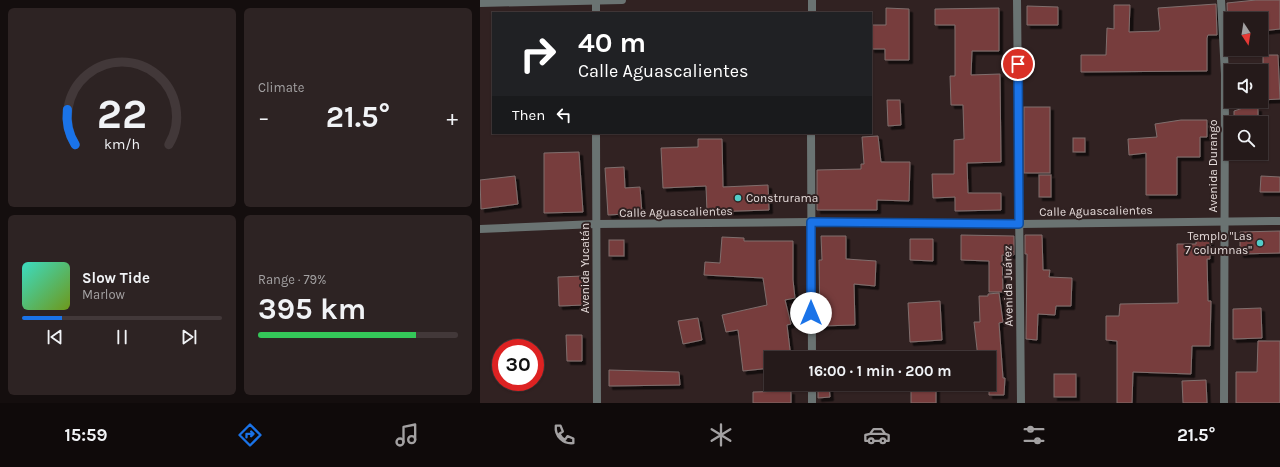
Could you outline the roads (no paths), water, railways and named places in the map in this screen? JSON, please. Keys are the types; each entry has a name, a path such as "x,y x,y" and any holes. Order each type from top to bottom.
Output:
{"street":[{"path":"596,0 596,12"},
{"path":"480,3 622,0"},
{"path":"812,0 812,12"},
{"name":"Avenida Juárez","path":"1017,0 1021,403"},
{"name":"Avenida Durango","path":"1221,0 1225,74 1224,403"},
{"name":"Avenida Yucatán","path":"596,134 597,403"},
{"path":"811,134 812,351"},
{"name":"Calle Aguascalientes","path":"480,229 596,224 811,222 1019,224 1280,221"},
{"path":"812,391 812,403"}],"place":[{"name":"Construrama","path":"738,198"},
{"name":"Templo \"Las 7 columnas\"","path":"1260,243"}]}
